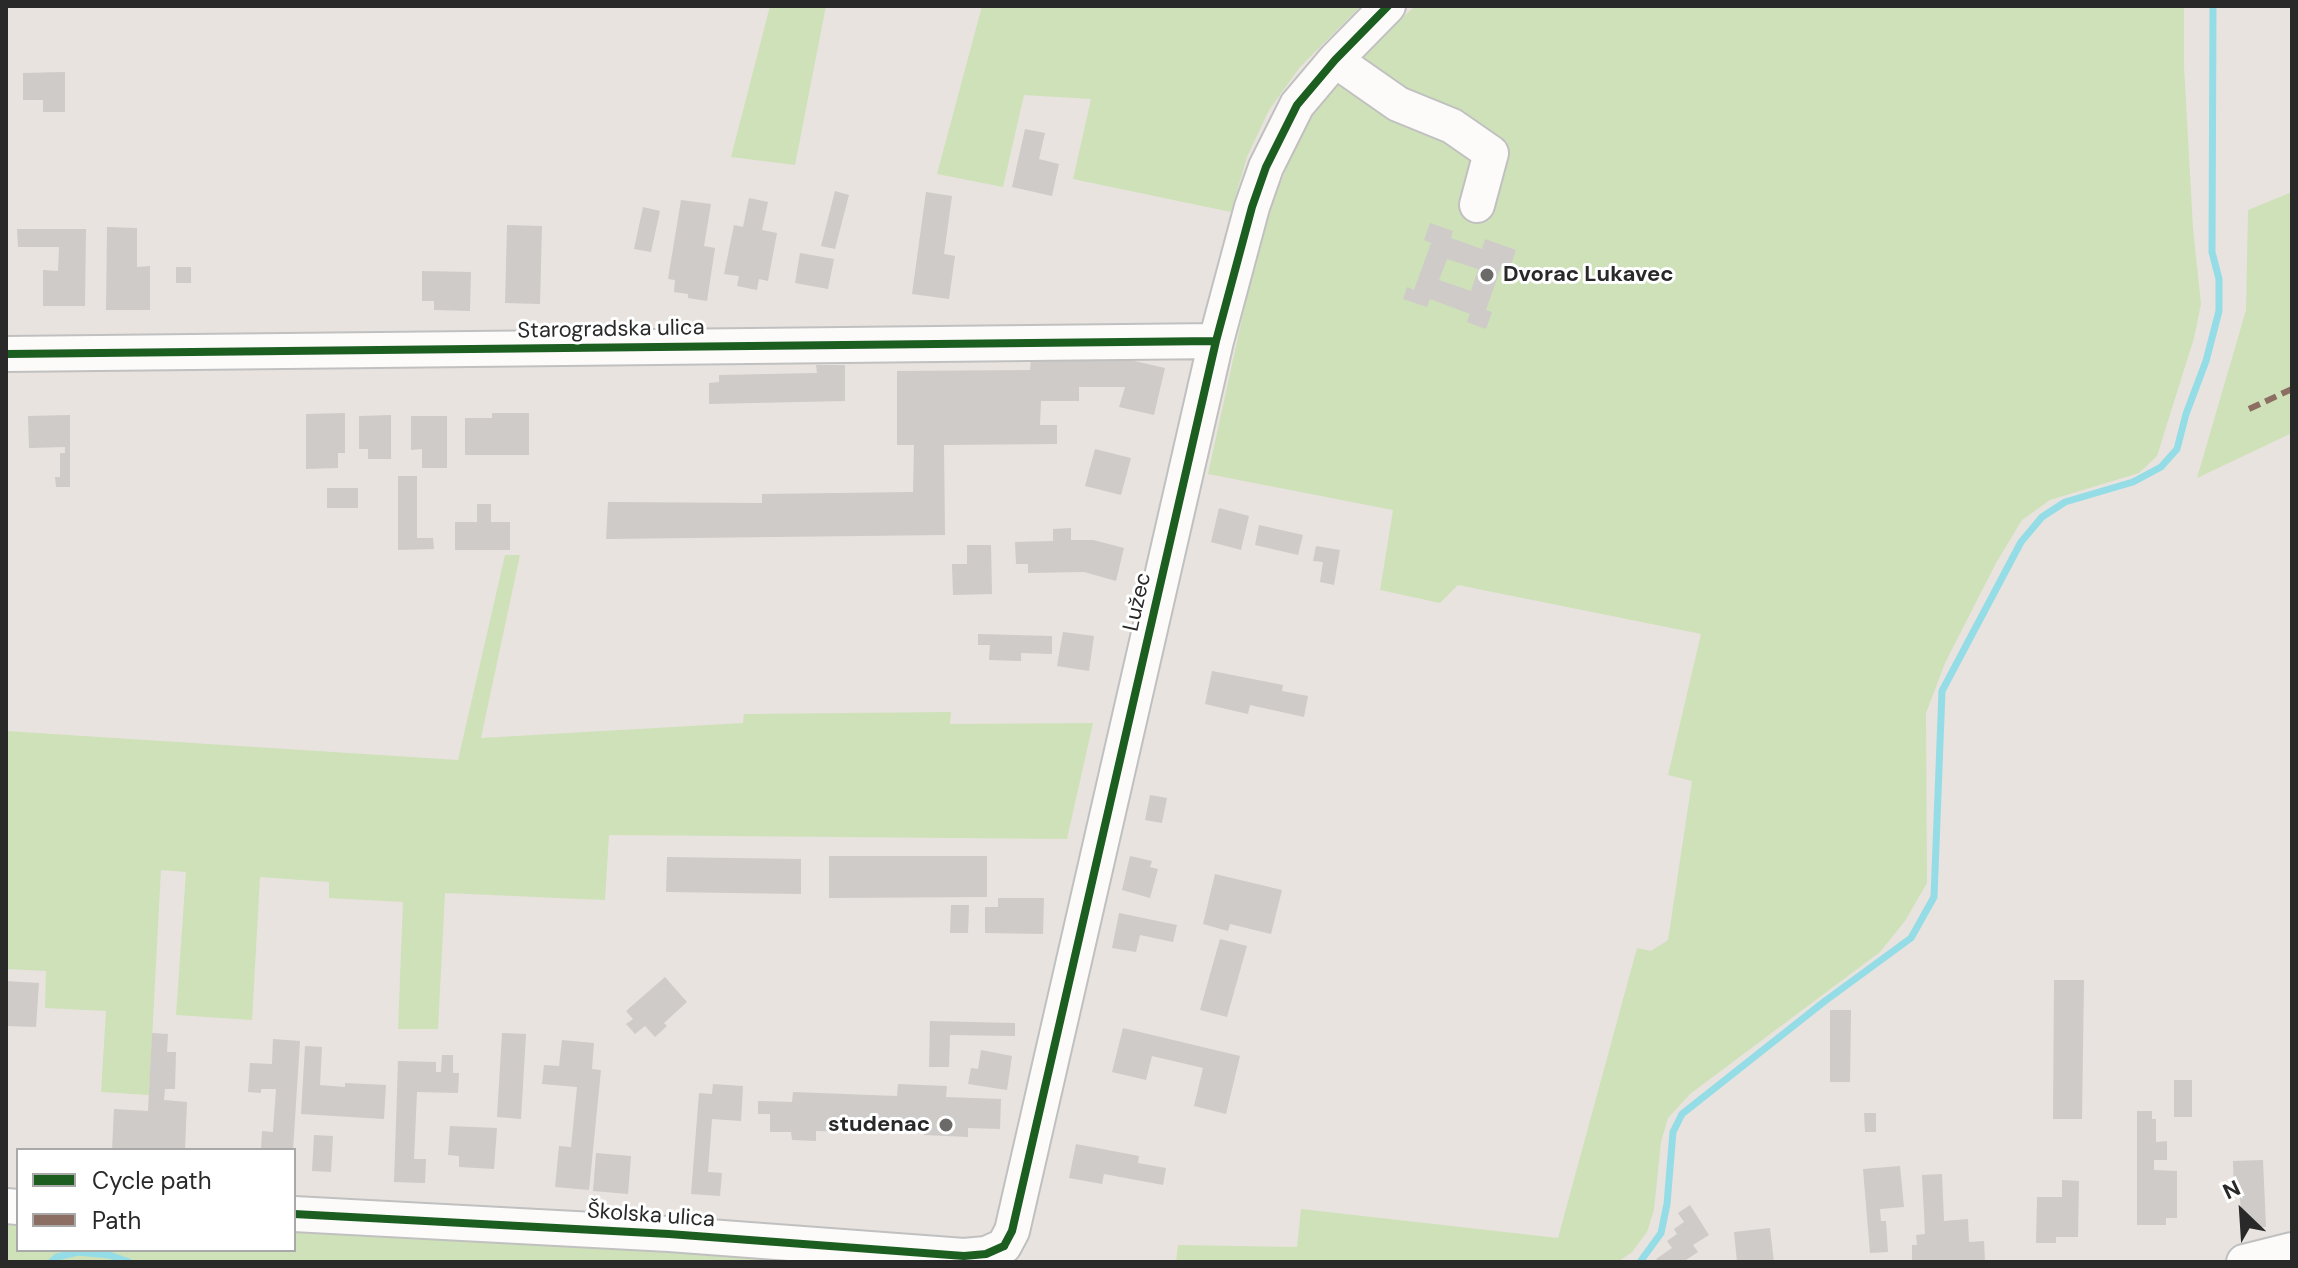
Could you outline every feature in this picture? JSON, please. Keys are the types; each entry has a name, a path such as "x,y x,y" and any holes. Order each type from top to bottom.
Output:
{"street":[{"name":"Lužec","path":"1006,1254 1230,283 1266,167 1297,105 1335,60 1388,6"},
{"path":"1335,60 1398,104 1452,126 1491,153 1477,205"},
{"name":"Starogradska ulica","path":"6,354 1216,341"},
{"name":"Školska ulica","path":"296,1214 654,1233 964,1256 1006,1254"},
{"path":"2244,1262 2292,1250"}],"green space":[{"path":"770,6 826,6 795,165 731,157"},
{"path":"982,6 1361,6 1300,67 1269,110 1247,157 1231,212 1073,179 1091,99 1024,95 1003,187 937,174"},
{"path":"1415,6 2184,6 2184,66 2193,228 2201,304 2194,338 2157,456 2139,473 2050,500 2022,520 1996,563 1945,663 1926,713 1927,883 1905,921 1880,952 1690,1094 1668,1118 1661,1142 1654,1210 1647,1232 1632,1252 1618,1262 1176,1262 1178,1245 1297,1247 1301,1209 1558,1238 1637,948 1651,951 1668,940 1692,781 1668,775 1701,634 1458,585 1440,603 1380,590 1393,510 1208,474 1259,241 1294,147 1325,89"},
{"path":"2292,192 2292,433 2197,478 2246,310 2248,210"},
{"path":"505,555 520,555 481,738 743,723 744,714 951,712 950,724 1093,723 1067,839 609,835 605,900 445,893 438,1029 398,1029 403,902 329,898 329,882 260,877 252,1020 176,1015 186,872 161,870 149,1095 101,1092 106,1011 45,1008 46,971 6,969 6,731 458,760"},
{"path":"6,1216 16,1217 16,1252 296,1252 296,1222 872,1262 6,1262"}],"building":[{"path":"65,72 65,112 43,112 43,100 23,100 23,73"},
{"path":"1025,129 1045,133 1039,159 1059,164 1052,196 1012,187"},
{"path":"835,191 849,195 835,249 821,246"},
{"path":"926,192 952,196 944,254 955,256 949,299 912,294"},
{"path":"749,198 768,202 762,230 777,233 768,281 759,279 757,290 737,286 739,276 724,274 734,225 743,227"},
{"path":"681,200 711,204 704,246 715,248 707,301 674,292 675,280 668,279"},
{"path":"643,207 660,211 651,252 634,249"},
{"name":"Dvorac Lukavec","path":"1430,223 1453,231 1451,238 1482,249 1485,239 1516,250 1509,270 1501,267 1486,310 1492,312 1486,329 1467,322 1470,314 1430,299 1427,307 1403,299 1407,287 1414,290 1431,243 1424,240","holes":["1447,259 1478,269 1471,291 1439,280"]},
{"path":"507,225 542,226 540,304 505,303"},
{"path":"107,227 137,228 137,267 150,266 150,310 106,310"},
{"path":"17,229 86,229 85,306 43,306 43,270 58,271 59,247 18,247"},
{"path":"800,253 834,259 828,289 795,283"},
{"path":"176,267 191,267 191,283 176,283"},
{"path":"422,271 471,272 470,311 434,310 434,301 422,301"},
{"path":"1031,359 1130,360 1165,368 1154,415 1119,407 1125,387 1079,387 1079,401 1041,401 1040,425 1057,425 1057,444 944,445 945,535 606,539 608,502 762,503 762,494 913,492 914,445 897,445 897,371 1030,370"},
{"path":"816,365 845,365 845,401 709,404 709,383 719,382 719,375 817,373"},
{"path":"345,413 345,453 338,453 338,468 306,469 306,414"},
{"path":"492,413 529,413 529,455 465,455 465,418 492,418"},
{"path":"70,415 70,487 56,487 55,477 60,477 60,453 65,453 65,447 29,448 28,416"},
{"path":"391,415 391,459 368,459 368,449 359,449 359,416"},
{"path":"411,416 447,416 447,468 422,468 422,449 411,450"},
{"path":"1095,449 1131,458 1121,495 1085,486"},
{"path":"398,476 417,476 417,538 433,538 434,549 398,550"},
{"path":"327,488 358,488 358,508 327,508"},
{"path":"477,504 491,504 491,522 510,522 510,550 455,550 455,522 477,522"},
{"path":"1219,508 1249,516 1241,550 1211,542"},
{"path":"1259,525 1303,535 1298,555 1255,545"},
{"path":"1071,528 1071,540 1093,540 1124,548 1116,581 1084,572 1028,573 1028,564 1016,564 1015,542 1053,541 1053,529"},
{"path":"967,545 991,545 992,594 953,595 952,564 967,564"},
{"path":"1316,546 1340,550 1334,585 1320,582 1323,562 1313,561"},
{"path":"1063,632 1094,636 1089,671 1057,666"},
{"path":"978,634 1052,636 1052,654 1021,653 1021,661 989,660 990,645 978,645"},
{"path":"1212,671 1283,685 1282,691 1308,696 1304,717 1250,705 1248,714 1205,704"},
{"path":"1150,795 1167,798 1162,823 1145,820"},
{"path":"829,856 987,856 987,897 829,898"},
{"path":"1130,856 1152,861 1150,867 1158,869 1150,898 1122,890"},
{"path":"667,857 801,859 801,894 666,892"},
{"path":"1215,874 1282,890 1271,934 1230,924 1228,931 1203,924"},
{"path":"998,898 1044,898 1043,934 985,933 985,907 998,907"},
{"path":"951,905 969,905 968,933 950,933"},
{"path":"1119,913 1177,925 1173,942 1140,935 1136,952 1112,948"},
{"path":"1220,939 1247,946 1227,1017 1200,1010"},
{"path":"665,977 687,1002 664,1023 667,1026 655,1037 645,1026 635,1034 626,1024 633,1019 626,1011"},
{"path":"2054,980 2084,980 2082,1119 2053,1119"},
{"path":"6,981 39,983 36,1027 6,1026"},
{"path":"1830,1010 1851,1010 1850,1082 1830,1082"},
{"path":"930,1021 1015,1023 1015,1036 950,1035 949,1067 929,1067"},
{"path":"1123,1028 1240,1056 1226,1114 1194,1106 1203,1068 1152,1056 1146,1080 1112,1072"},
{"path":"152,1033 168,1034 167,1052 176,1052 175,1089 165,1089 164,1100 187,1102 185,1148 112,1148 114,1109 148,1111"},
{"path":"502,1033 526,1034 521,1119 497,1117"},
{"path":"273,1039 300,1041 293,1148 261,1148 262,1131 273,1132 276,1089 248,1092 250,1063 272,1064"},
{"path":"562,1040 594,1043 592,1069 601,1070 589,1190 555,1187 559,1146 571,1147 577,1087 542,1084 544,1065 559,1066"},
{"path":"305,1046 322,1047 320,1085 386,1085 384,1119 301,1114"},
{"path":"981,1050 1012,1056 1007,1090 968,1084 971,1068 978,1069"},
{"path":"442,1055 453,1055 453,1073 459,1073 458,1093 417,1092 414,1159 426,1159 425,1183 394,1182 398,1061 436,1062 436,1072 441,1072"},
{"path":"2174,1080 2192,1080 2192,1117 2174,1117"},
{"path":"713,1084 743,1086 741,1121 712,1119 708,1172 722,1173 720,1196 691,1194 699,1093 712,1094"},
{"path":"898,1084 947,1086 946,1097 1001,1099 1000,1129 968,1128 968,1137 924,1135 924,1123 884,1121 884,1133 816,1131 816,1141 792,1140 791,1132 770,1132 770,1114 758,1114 758,1101 792,1102 793,1092 897,1096"},
{"path":"2137,1111 2152,1111 2152,1119 2156,1119 2156,1142 2167,1141 2167,1160 2154,1160 2154,1170 2177,1171 2177,1218 2166,1218 2166,1225 2137,1225"},
{"path":"1864,1113 1876,1113 1876,1132 1865,1132"},
{"path":"450,1126 497,1128 494,1169 459,1167 459,1156 448,1155"},
{"path":"314,1135 333,1136 331,1172 312,1171"},
{"path":"1076,1144 1139,1156 1138,1163 1166,1168 1163,1185 1104,1174 1102,1184 1069,1178"},
{"path":"596,1153 631,1156 628,1194 593,1191"},
{"path":"2263,1160 2266,1227 2246,1227 2240,1197 2234,1198 2233,1161"},
{"path":"1900,1166 1904,1207 1880,1209 1881,1221 1886,1221 1888,1252 1870,1253 1863,1169"},
{"path":"1942,1174 1944,1221 1968,1219 1969,1242 1984,1241 1985,1262 1912,1262 1912,1245 1917,1245 1916,1235 1925,1234 1922,1175"},
{"path":"2062,1180 2079,1181 2078,1237 2056,1237 2056,1243 2036,1243 2037,1197 2062,1197"},
{"path":"1690,1205 1709,1235 1693,1245 1698,1252 1683,1262 1659,1262 1656,1259 1672,1248 1667,1241 1677,1234 1674,1229 1684,1222 1678,1213"},
{"path":"1770,1228 1774,1262 1737,1262 1734,1232"}],"waterway":[{"path":"1640,1262 1661,1233 1667,1204 1673,1132 1682,1114 1825,1001 1911,938 1934,897 1942,691 2021,542 2042,517 2065,502 2133,482 2161,467 2177,449 2219,311 2219,279 2212,252 2213,6"},
{"path":"51,1262 57,1257 78,1252 109,1255 129,1262"}],"marked path":[{"path":"2249,409 2292,389"}],"cycle path":[{"path":"1004,1246 1012,1231 1216,341 1252,207 1266,167 1297,105 1335,60 1388,6"},
{"path":"6,354 1216,341"},
{"path":"296,1214 669,1234 964,1256 986,1254 1004,1246"}],"place":[{"name":"Dvorac Lukavec","path":"1487,275"},
{"name":"studenac","path":"946,1125"}]}
